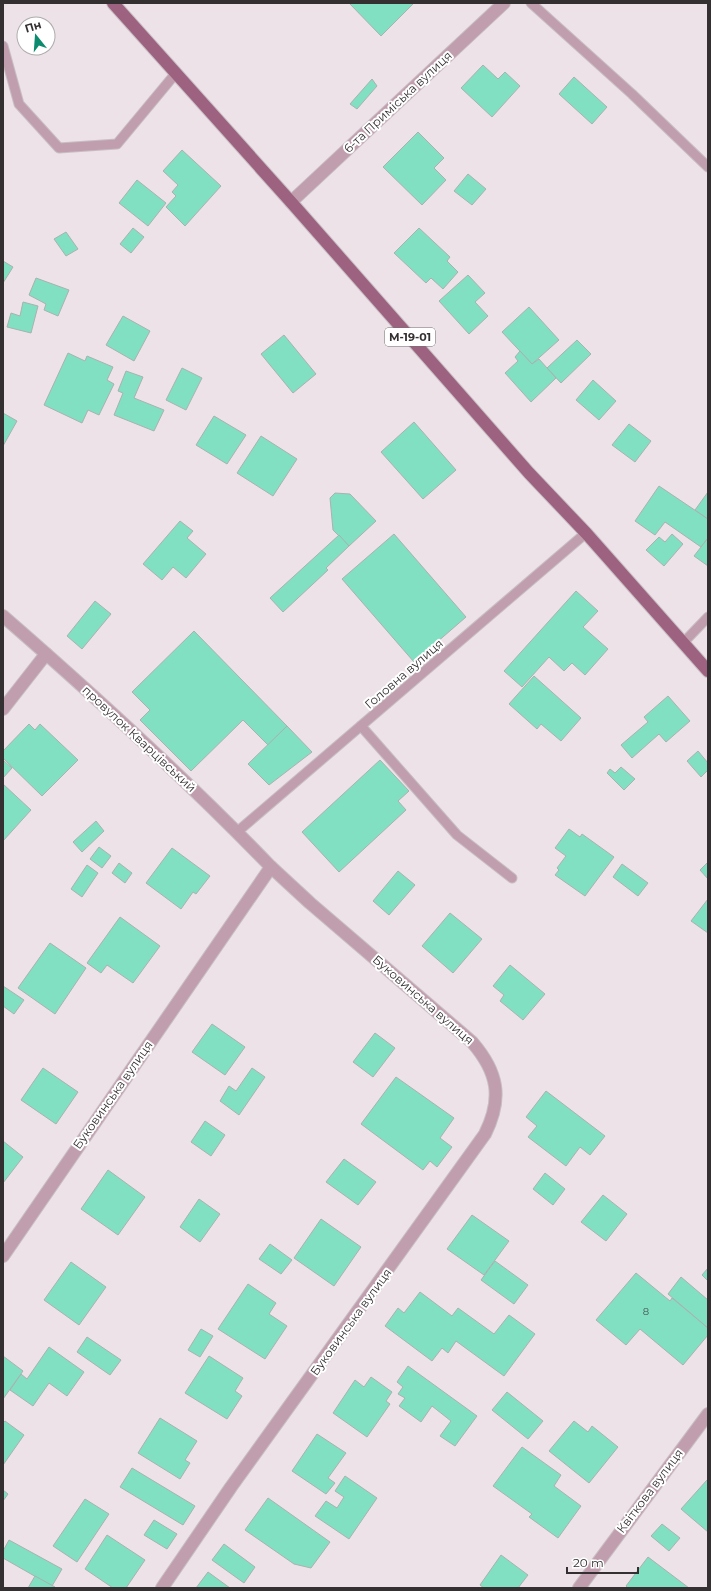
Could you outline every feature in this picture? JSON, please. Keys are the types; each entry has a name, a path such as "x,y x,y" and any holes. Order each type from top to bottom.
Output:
{"main road":[{"name":"М-19-01","path":"113,3 291,202 529,473 586,533 708,671"}],"street":[{"name":"6-та Приміська вулиця","path":"291,202 504,3"},
{"name":"провулок Кварцівський","path":"3,616 80,684 237,832 270,867"},
{"path":"3,709 46,654"},
{"name":"Буковинська вулиця","path":"3,1256 270,867 310,904 472,1042 488,1062 496,1093 495,1110 485,1134 231,1487 162,1588"},
{"name":"Квіткова вулиця","path":"579,1588 708,1414"}],"lane":[{"path":"530,3 632,94 708,167"},
{"path":"3,46 19,104 59,148 117,144 176,73"},
{"name":"Головна вулиця","path":"237,832 586,533"},
{"path":"683,643 708,617"},
{"path":"361,726 457,835 512,878"}],"building":[{"path":"349,3 414,3 381,36"},
{"path":"483,65 498,79 505,72 520,86 492,117 461,88"},
{"path":"574,77 607,107 592,124 559,94"},
{"path":"372,79 377,86 357,109 350,104"},
{"path":"418,132 444,158 434,168 446,180 422,205 383,167"},
{"path":"182,150 221,186 185,226 166,207 176,196 172,192 178,185 163,171"},
{"path":"468,174 486,189 472,205 454,191"},
{"path":"137,180 166,203 148,226 119,203"},
{"path":"133,228 144,237 131,253 120,244"},
{"path":"419,228 450,257 447,261 458,272 443,289 431,278 426,283 394,253"},
{"path":"66,232 78,249 66,256 54,239"},
{"path":"3,261 13,267 3,283"},
{"path":"468,275 485,293 475,302 488,316 469,334 439,301"},
{"path":"36,278 69,290 58,316 44,310 46,304 29,295"},
{"path":"23,302 38,306 31,333 7,327 11,313 20,316"},
{"path":"529,307 559,340 532,364 502,332"},
{"path":"123,316 150,331 134,361 106,345"},
{"path":"284,335 316,374 293,393 261,354"},
{"path":"577,340 591,354 561,383 547,368"},
{"path":"520,351 532,364 539,359 556,378 531,402 505,373 518,361 515,357"},
{"path":"68,353 85,361 87,356 113,367 107,380 114,384 99,415 88,410 82,423 44,405"},
{"path":"182,368 202,378 186,410 166,400"},
{"path":"126,371 143,377 134,398 164,410 154,431 114,415 123,393 118,391"},
{"path":"593,380 616,401 599,420 576,400"},
{"path":"3,413 17,421 3,446"},
{"path":"214,416 246,435 227,464 196,445"},
{"path":"414,422 456,470 423,499 381,452"},
{"path":"629,424 651,441 635,462 612,445"},
{"path":"261,436 297,459 273,496 237,473"},
{"path":"659,486 708,519 708,538 701,547 665,522 655,535 635,521"},
{"path":"708,492 708,519 695,510"},
{"path":"335,493 350,494 376,521 349,546 333,530 330,498"},
{"path":"180,521 193,531 187,538 206,554 186,578 173,567 162,580 143,564"},
{"path":"394,534 466,617 414,662 342,579"},
{"path":"672,534 683,544 664,566 646,550 659,537 665,542"},
{"path":"339,535 349,546 326,568 328,570 283,612 270,598"},
{"path":"708,538 708,566 694,556"},
{"path":"576,591 598,611 583,627 608,649 585,675 572,663 564,671 549,657 522,687 504,671"},
{"path":"95,601 111,614 82,649 67,636"},
{"path":"194,631 287,726 268,745 243,720 191,771 140,720 150,710 132,692"},
{"path":"534,676 581,718 561,741 541,724 537,729 509,704"},
{"path":"668,696 690,721 666,742 659,734 632,758 621,745 648,722 644,717"},
{"path":"29,724 35,730 40,724 78,760 42,796 3,758 3,751"},
{"path":"287,726 312,752 269,785 248,764"},
{"path":"698,751 708,763 708,770 701,777 687,761"},
{"path":"3,760 12,768 3,778"},
{"path":"380,760 409,791 398,801 406,810 339,872 302,832"},
{"path":"621,767 635,779 624,790 607,773 610,769 615,773"},
{"path":"3,784 31,810 3,841"},
{"path":"96,821 104,831 82,852 73,842"},
{"path":"569,829 580,837 582,834 614,857 585,896 555,875 559,870 557,868 566,856 555,848"},
{"path":"99,847 111,856 102,868 90,859"},
{"path":"172,848 210,876 196,894 193,892 181,909 146,883"},
{"path":"708,862 708,879 700,870"},
{"path":"119,863 132,873 125,883 112,873"},
{"path":"622,864 648,883 638,896 613,877"},
{"path":"87,865 98,873 82,897 71,889"},
{"path":"398,871 415,885 389,915 373,901"},
{"path":"708,899 708,933 691,921"},
{"path":"450,913 482,939 453,973 422,946"},
{"path":"120,917 160,946 133,983 107,965 101,973 87,963"},
{"path":"50,943 86,968 55,1014 18,988"},
{"path":"510,965 545,994 523,1020 500,1001 504,995 493,986"},
{"path":"3,986 24,1000 14,1014 3,1006"},
{"path":"212,1024 245,1047 225,1075 192,1052"},
{"path":"375,1033 395,1048 373,1077 353,1062"},
{"path":"43,1068 78,1092 56,1124 21,1100"},
{"path":"252,1068 265,1077 239,1115 220,1101 229,1086 236,1091"},
{"path":"396,1077 454,1118 440,1138 452,1147 437,1167 430,1161 423,1170 361,1124"},
{"path":"546,1091 605,1136 590,1155 580,1147 566,1166 528,1137 537,1126 526,1117"},
{"path":"205,1121 225,1135 211,1156 191,1142"},
{"path":"3,1141 23,1157 3,1183"},
{"path":"344,1159 376,1182 358,1205 326,1182"},
{"path":"108,1170 145,1197 118,1235 81,1209"},
{"path":"545,1173 565,1189 553,1205 533,1189"},
{"path":"603,1195 627,1214 606,1241 581,1222"},
{"path":"199,1199 220,1214 200,1242 180,1227"},
{"path":"472,1215 509,1241 484,1275 447,1249"},
{"path":"321,1219 361,1247 334,1286 294,1258"},
{"path":"270,1244 292,1260 281,1274 259,1259"},
{"path":"495,1261 528,1285 514,1304 481,1280"},
{"path":"71,1262 106,1287 79,1325 44,1300"},
{"path":"708,1268 708,1281 702,1275"},
{"path":"636,1273 670,1301 672,1298 708,1328 708,1335 683,1365 640,1329 626,1345 596,1320"},
{"path":"681,1277 708,1300 708,1328 668,1294"},
{"path":"248,1284 276,1303 269,1314 287,1326 265,1359 218,1329"},
{"path":"420,1292 452,1316 458,1308 494,1334 509,1315 535,1334 504,1376 456,1341 448,1353 442,1348 432,1361 385,1326 398,1308 404,1313"},
{"path":"201,1329 213,1336 200,1357 188,1350"},
{"path":"87,1337 121,1360 110,1375 77,1352"},
{"path":"49,1347 84,1372 67,1396 49,1383 33,1406 10,1390 21,1374 27,1379"},
{"path":"3,1356 23,1371 3,1399"},
{"path":"209,1356 243,1378 235,1391 242,1396 227,1419 185,1393"},
{"path":"408,1366 477,1416 455,1446 440,1436 451,1421 432,1406 421,1422 399,1406 405,1398 398,1394 403,1387 397,1382"},
{"path":"371,1377 392,1392 386,1401 390,1404 367,1437 333,1413 355,1380 364,1387"},
{"path":"507,1392 543,1421 528,1439 492,1410"},
{"path":"160,1418 197,1441 185,1460 190,1463 180,1479 138,1453"},
{"path":"5,1421 24,1435 3,1465 3,1423"},
{"path":"574,1421 588,1432 592,1426 618,1447 589,1483 549,1451"},
{"path":"317,1434 346,1453 328,1478 335,1483 326,1494 292,1471"},
{"path":"522,1447 561,1475 554,1486 581,1506 558,1538 529,1517 532,1514 493,1486"},
{"path":"132,1468 195,1506 183,1525 120,1487"},
{"path":"345,1476 377,1498 349,1539 315,1516 326,1501 337,1508 344,1497 335,1491"},
{"path":"707,1480 708,1481 708,1532 681,1509"},
{"path":"3,1490 8,1494 3,1501"},
{"path":"268,1498 330,1542 311,1568 294,1564 245,1530"},
{"path":"85,1499 109,1514 77,1562 53,1546"},
{"path":"154,1520 177,1534 167,1549 144,1535"},
{"path":"662,1524 680,1538 669,1551 651,1536"},
{"path":"107,1535 145,1560 126,1588 113,1588 85,1569"},
{"path":"9,1540 62,1569 52,1586 3,1558 3,1551"},
{"path":"224,1544 255,1567 244,1583 212,1560"},
{"path":"501,1555 528,1575 518,1588 484,1588 480,1585"},
{"path":"648,1557 689,1588 628,1588 626,1586"},
{"path":"208,1572 230,1588 196,1588"},
{"path":"35,1576 55,1587 28,1588"}]}
